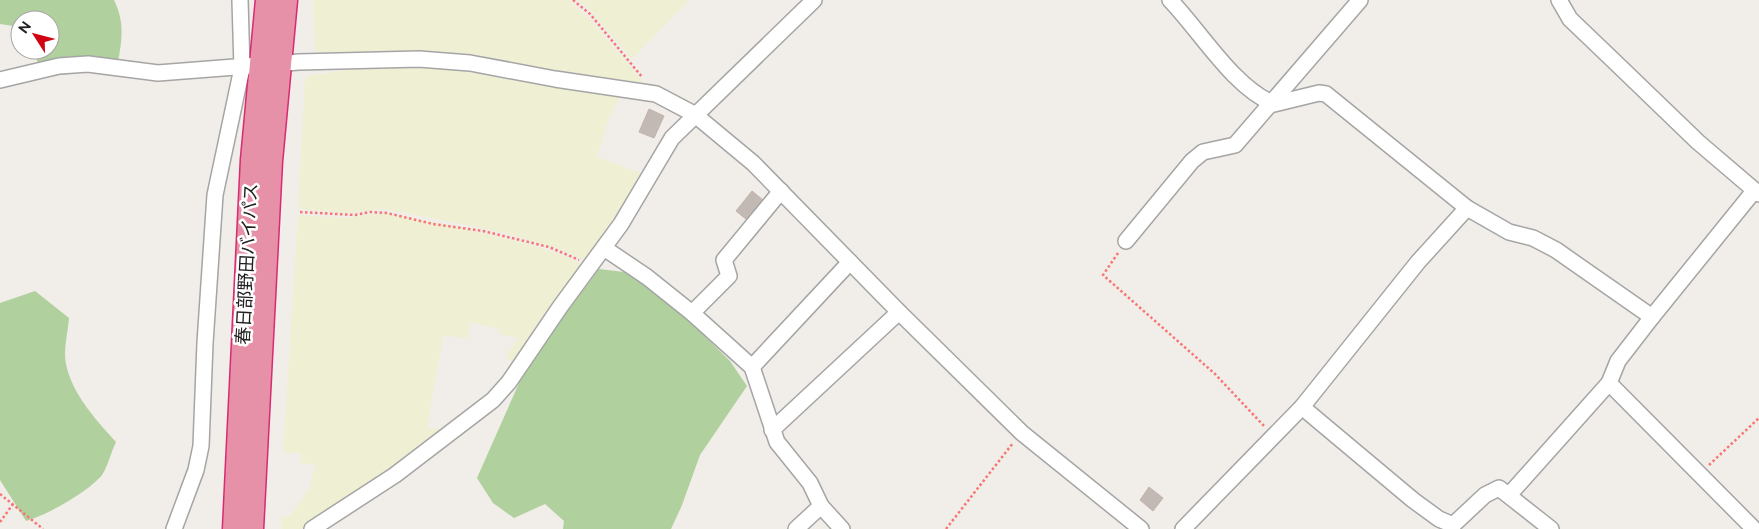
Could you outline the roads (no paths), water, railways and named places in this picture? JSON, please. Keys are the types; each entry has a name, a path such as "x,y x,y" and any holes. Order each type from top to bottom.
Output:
{"highway":[{"name":"春日部野田バイパス","path":"234,529 252,160 267,0"},
{"name":"春日部野田バイパス","path":"252,529 271,171 261,66 286,0"}],"street":[{"path":"174,529 196,470 201,446 205,343 215,195 261,66 240,0"},
{"path":"312,529 395,475 493,400 509,382 560,307 604,248 672,138 694,114 713,99 814,0"},
{"path":"1170,0 1242,81 1270,102 1274,104 1319,93 1326,94 1467,208 1509,232 1533,238 1556,250 1652,317"},
{"path":"1126,241 1192,161 1203,152 1234,145 1360,0"},
{"path":"1509,495 1609,383 1618,361 1652,317 1756,193 1698,142 1577,25 1559,0"},
{"path":"0,80 60,66 88,64 158,73 419,59 470,63 555,79 656,94 694,114 753,162 899,312 1022,433 1141,529"},
{"path":"692,313 729,276 724,260 781,191"},
{"path":"1182,529 1302,407 1418,262 1467,208"},
{"path":"604,248 647,277 692,313 752,368 777,442 810,483 821,506 842,529"},
{"path":"752,368 850,262"},
{"path":"772,430 899,312"},
{"path":"1609,383 1754,529"},
{"path":"1302,407 1413,500 1439,519 1453,526 1485,495 1499,488 1551,529"},
{"path":"796,529 821,506"}]}
